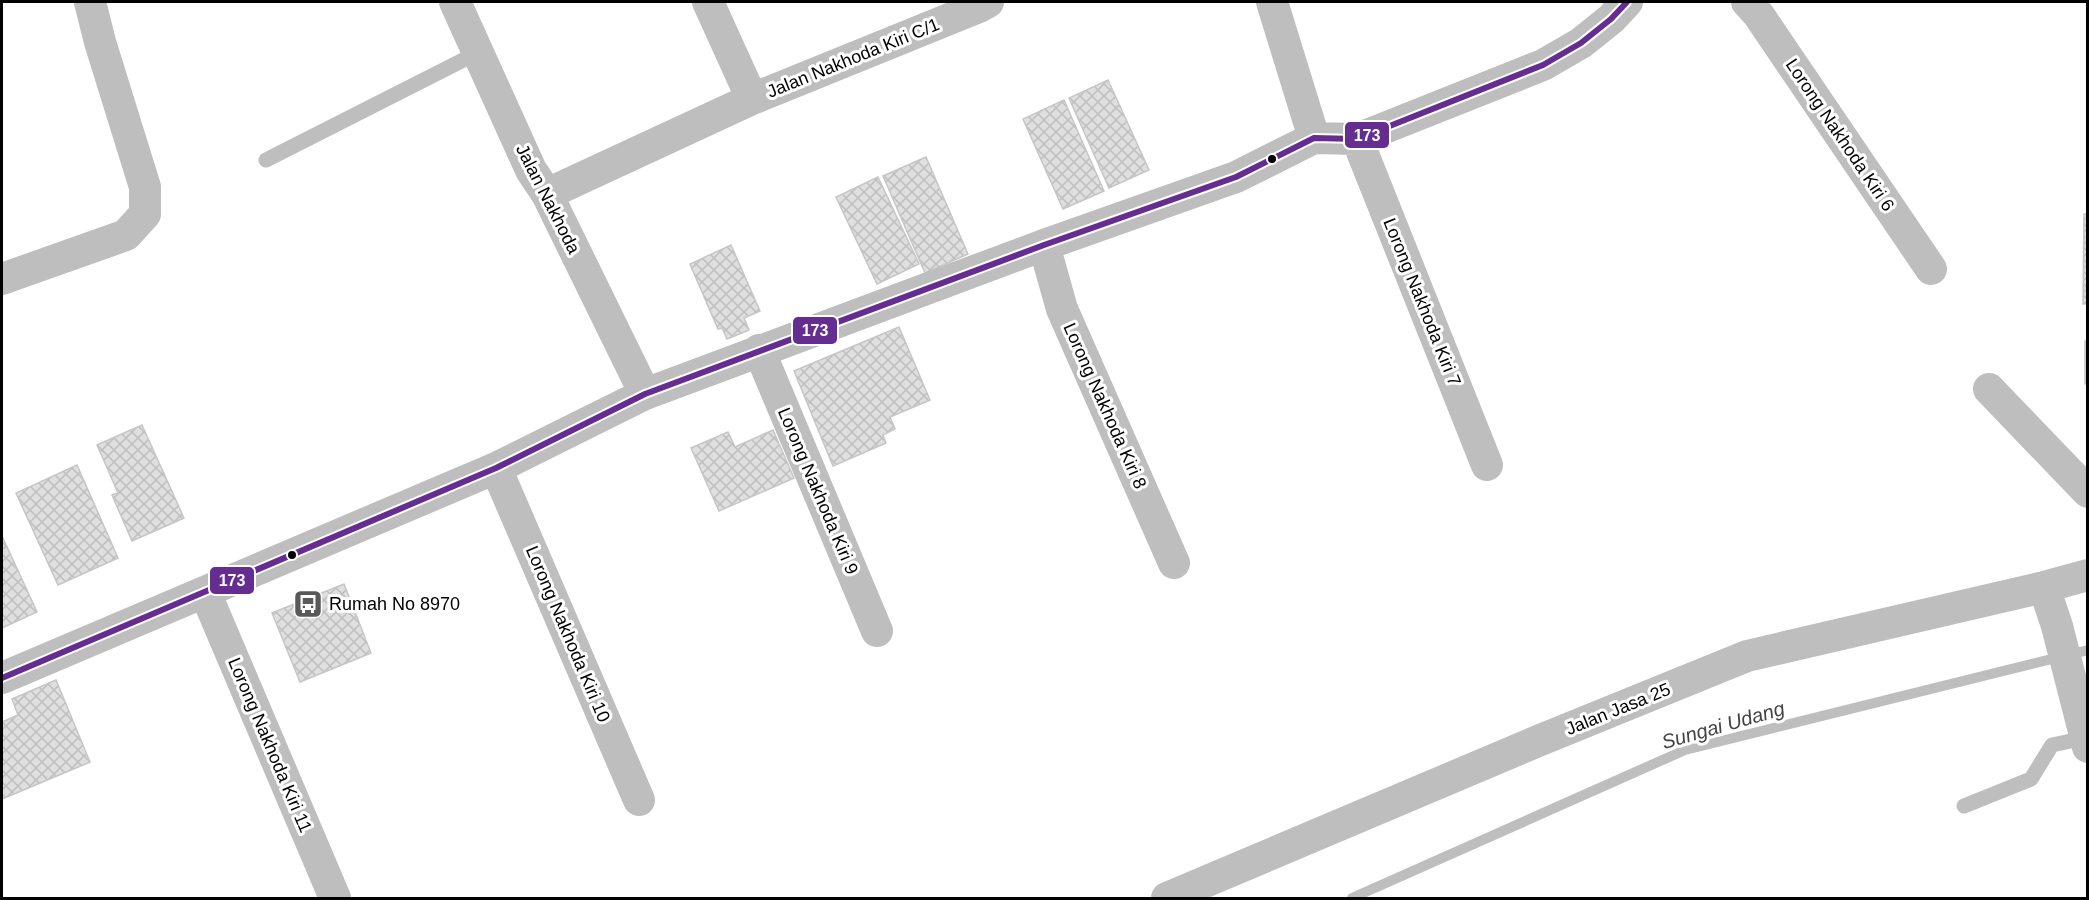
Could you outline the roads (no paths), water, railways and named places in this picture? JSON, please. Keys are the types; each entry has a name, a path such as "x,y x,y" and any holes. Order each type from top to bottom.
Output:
{"street":[{"path":"2,279 126,235 145,214 145,187 100,42 90,2"},
{"name":"Jalan Nakhoda","path":"455,2 531,170 547,194 645,394"},
{"name":"Jalan Nakhoda Kiri C/1","path":"708,2 752,99"},
{"name":"Jalan Nakhoda Kiri C/1","path":"547,194 752,99 988,2"},
{"path":"1272,2 1314,138"},
{"path":"2,678 496,468 645,394 1044,245 1236,177 1314,138 1357,139 1543,65 1581,43 1611,19 1627,2"},
{"name":"Lorong Nakhoda Kiri 6","path":"1747,2 1931,269"},
{"name":"Lorong Nakhoda Kiri 7","path":"1357,139 1487,465"},
{"name":"Lorong Nakhoda Kiri 8","path":"1044,245 1062,309 1174,563"},
{"name":"Lorong Nakhoda Kiri 9","path":"759,350 877,631"},
{"path":"1989,389 2088,492"},
{"name":"Lorong Nakhoda Kiri 10","path":"496,468 639,800"},
{"name":"Jalan Jasa 25","path":"1167,898 1527,745 1747,656 2044,587 2088,574"},
{"path":"2044,587 2057,626 2083,731"},
{"name":"Lorong Nakhoda Kiri 11","path":"205,592 335,898"}],"lane":[{"path":"266,160 479,51"},
{"path":"1964,806 2031,779 2052,745 2083,731"}],"waterway":[{"name":"Sungai Udang","path":"1352,898 1685,750 2088,650"}],"place":[{"name":"Rumah No 8970","path":"308,604"}]}
